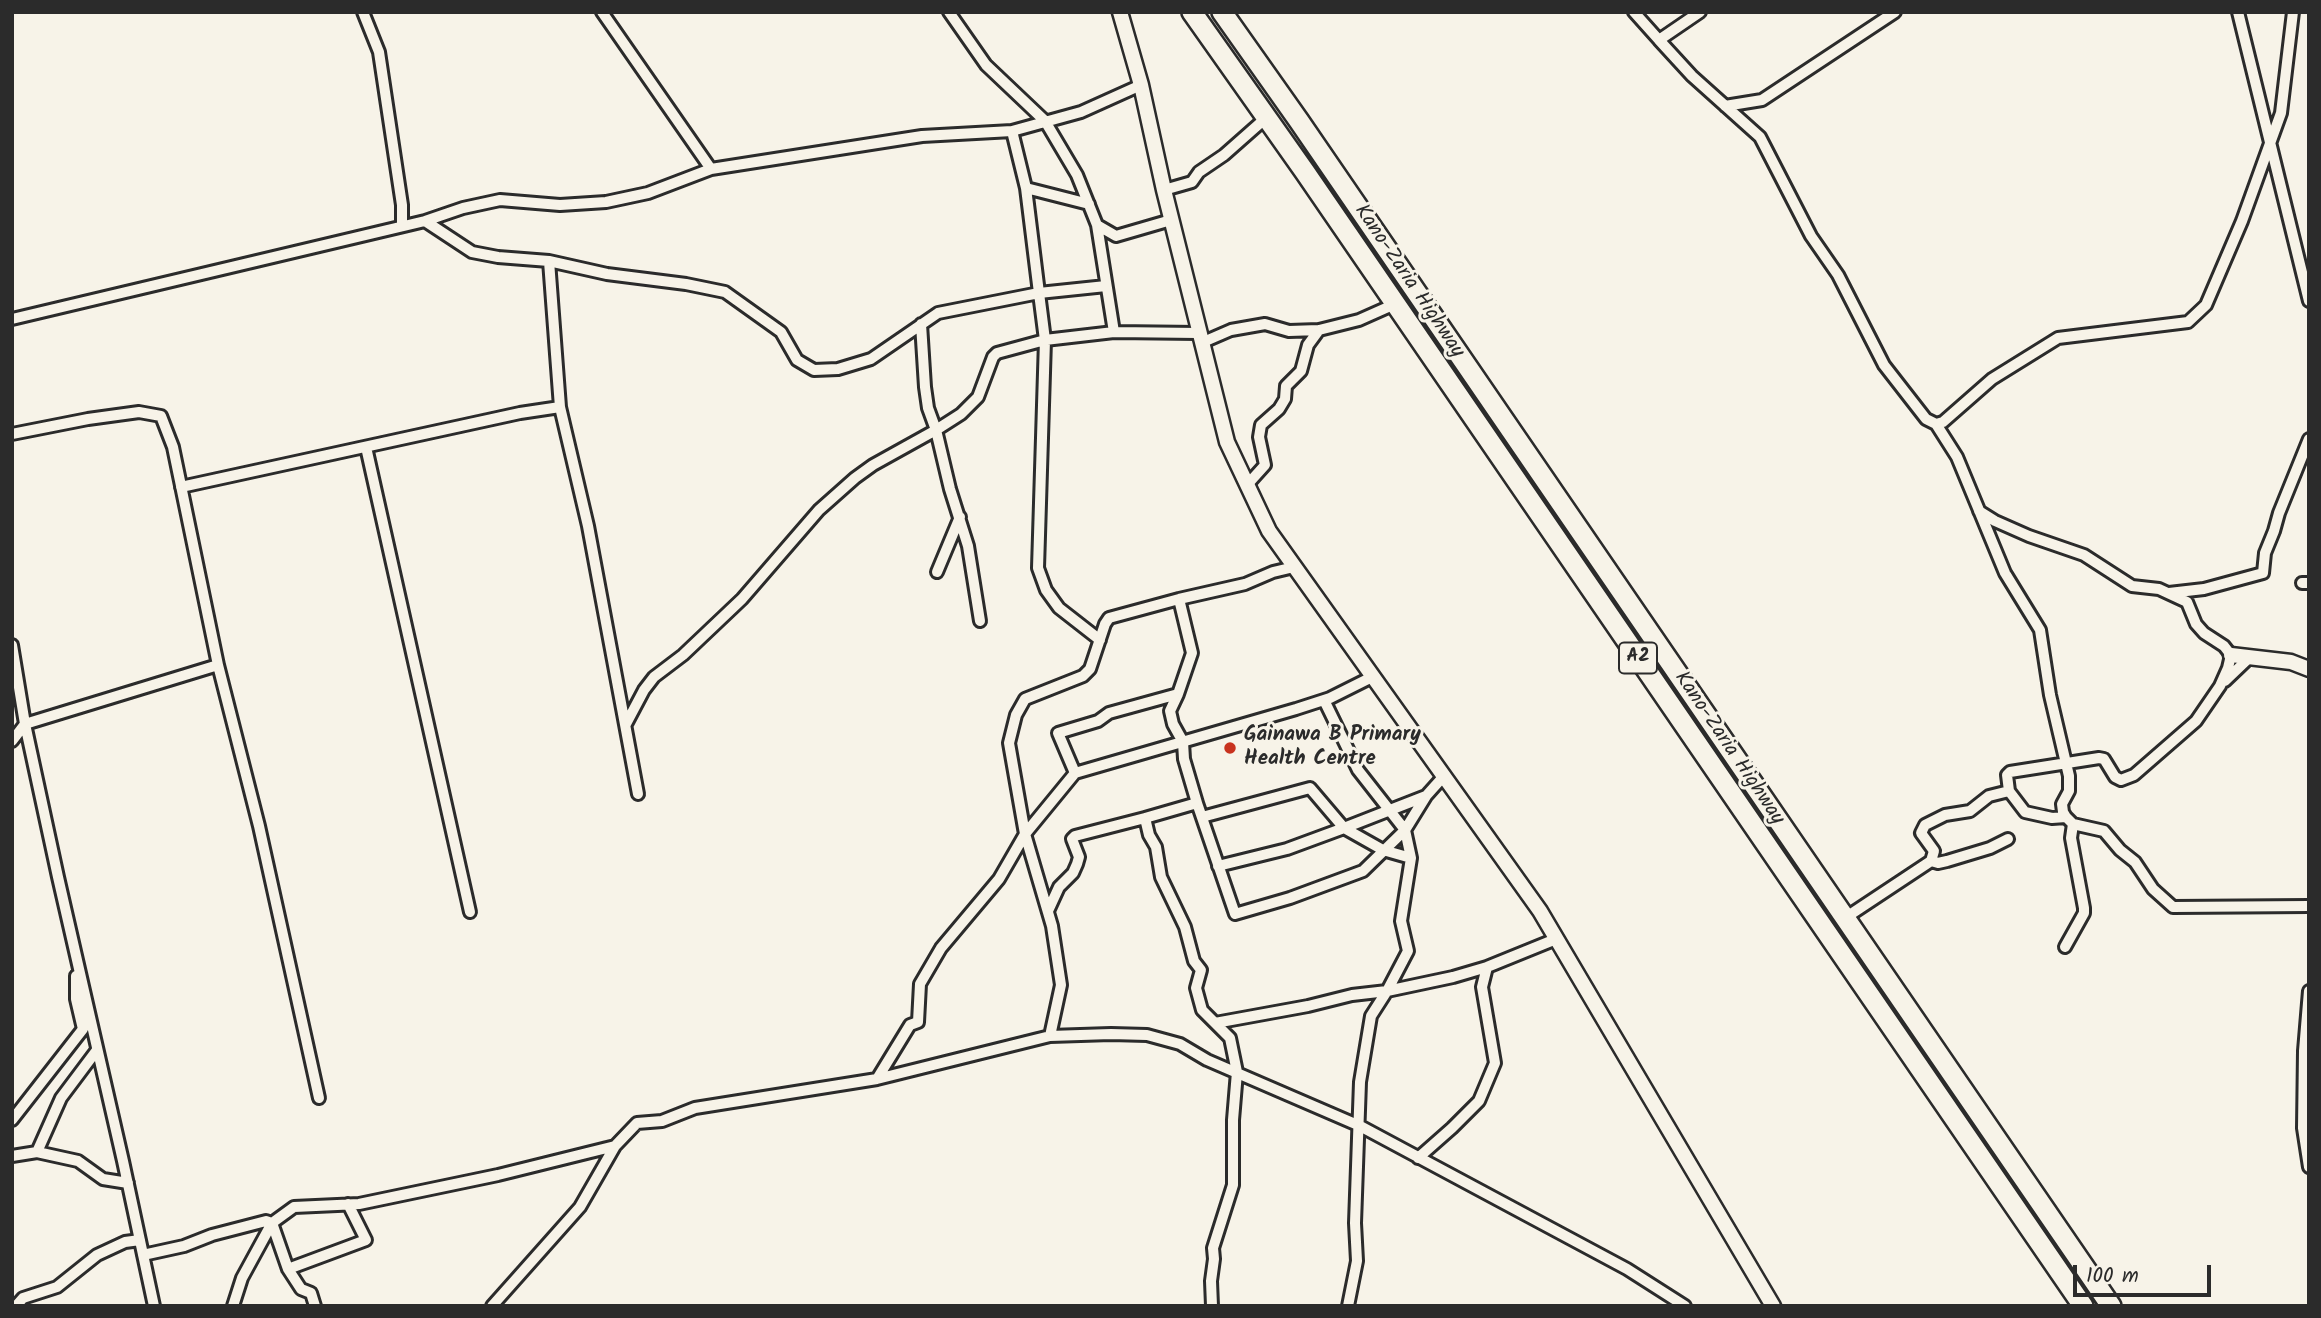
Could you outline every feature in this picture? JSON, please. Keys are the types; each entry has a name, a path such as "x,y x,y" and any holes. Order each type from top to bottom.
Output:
{"highway":[{"name":"Kano-Zaria Highway","path":"1192,12 1267,117 2083,1306"},
{"name":"Kano-Zaria Highway","path":"1222,12 2111,1306"}],"street":[{"path":"363,12 379,52 401,192 402,226"},
{"path":"602,12 710,169"},
{"path":"949,12 986,65 1045,121 1077,175 1097,225 1114,332"},
{"path":"1120,12 1141,85 1171,220 1227,442 1269,531 1540,911 1773,1306"},
{"path":"1634,12 1692,76 1760,138 1811,236 1838,275 1884,365 1926,419 1936,424 1957,457 2004,573 2040,630 2050,695 2066,764 2069,791 2062,804 2063,812 2070,820 2084,908 2084,913 2065,947"},
{"path":"1660,40 1700,12"},
{"path":"1726,106 1762,100 1895,12"},
{"path":"2238,12 2309,300"},
{"path":"1936,424 1944,422 1992,379 2057,338 2188,322 2206,305 2242,221 2281,113 2293,12"},
{"path":"12,319 500,201 560,205 606,202 649,193 710,169 922,136 1012,131 1090,108 1141,85"},
{"path":"1164,190 1192,182 1199,173 1267,117"},
{"path":"1012,131 1026,188 1045,340 1038,568 1046,590 1059,608 1100,640"},
{"path":"1026,188 1089,204"},
{"path":"1097,225 1116,236 1171,220"},
{"path":"425,221 472,251 498,257 549,261 607,274 725,292 781,332 797,360 814,370 838,369 871,359 938,313 1039,293 1107,286"},
{"path":"549,261 560,407 588,526 638,794"},
{"path":"626,724 654,677 683,655 742,600 819,510 873,465 961,414 978,397 993,357 998,353 1045,340 1114,332 1200,338 1265,324 1289,331 1319,330 1359,320 1395,304"},
{"path":"921,324 927,398 968,546 980,621"},
{"path":"1247,485 1265,465 1259,437 1261,425 1279,410 1285,399 1286,386 1301,371 1308,345 1319,330"},
{"path":"181,487 520,413 560,407"},
{"path":"12,433 139,412 161,416 173,447 218,665 320,1098"},
{"path":"2169,593 2204,589 2263,573 2265,554 2279,513 2309,439"},
{"path":"366,447 470,912"},
{"path":"1979,512 2029,536 2084,555 2132,586 2159,589 2188,602 2196,624 2231,655 2291,662 2309,669"},
{"path":"937,572 960,517"},
{"path":"1050,1036 1062,985 1048,911 1025,834 1009,743 1016,715 1025,699 1083,676 1090,669 1105,624 1110,618 1245,584 1273,572 1294,567"},
{"path":"1179,599 1192,653 1170,711 1173,724 1183,742 1184,759 1197,803 1236,914 1290,898 1363,871 1405,830 1426,796 1443,777"},
{"path":"12,645 25,724 153,1306"},
{"path":"2220,685 2231,655"},
{"path":"2248,659 2220,685 2196,721 2128,778 2121,780 2115,777 2105,759 2010,772 2007,775 2009,791 2025,812 2070,820 2104,831 2120,850 2135,862 2153,889 2173,907 2309,905"},
{"path":"12,741 25,724 218,665"},
{"path":"877,1079 909,1026 918,1021 920,984 929,966 957,927 974,911 999,879 1025,834 1075,774 1324,700 1372,677"},
{"path":"1075,774 1058,733 1098,721 1109,713 1178,694"},
{"path":"1324,700 1358,770 1405,830 1410,858 1401,921 1408,951 1371,1016 1360,1082 1355,1223 1357,1261 1348,1306"},
{"path":"1202,817 1310,788 1344,828 1383,850 1410,858"},
{"path":"1845,918 1931,860 1934,851 1921,833 1925,825 1945,815 1970,811 1989,796 2009,791"},
{"path":"1218,866 1287,849 1426,796"},
{"path":"1048,911 1059,887 1073,873 1077,864 1079,857 1073,844 1075,836 1197,803"},
{"path":"1145,818 1149,835 1156,847 1161,877 1185,927 1194,961 1201,970 1196,988 1202,1010 1230,1038 1237,1072 1233,1120 1233,1185 1213,1248 1210,1281 1212,1306"},
{"path":"1931,860 1938,863 1947,861 1990,848 2008,839"},
{"path":"1216,1023 1453,977 1487,967 1556,939"},
{"path":"12,1120 83,1029 76,999 75,952"},
{"path":"1418,1158 1479,1101 1495,1063 1482,987 1487,967"},
{"path":"2309,990 2304,1051 2303,1129 2309,1167"},
{"path":"492,1306 580,1207 615,1146 638,1123 662,1121 695,1108 877,1079 1050,1036 1147,1035 1180,1044 1207,1060 1360,1126 1627,1269 1685,1306"},
{"path":"37,1152 61,1098 97,1049"},
{"path":"233,1306 242,1278 272,1223 293,1208 348,1204 498,1175 615,1146"},
{"path":"12,1156 37,1152 78,1161 103,1179 128,1183"},
{"path":"288,1269 366,1240 348,1204"},
{"path":"143,1255 184,1246 262,1221 272,1223"},
{"path":"272,1223 288,1269 301,1289 312,1293 315,1306"},
{"path":"16,1306 23,1298 57,1287 97,1255 125,1242 140,1240"},
{"path":"237,1294 242,1306"}],"place":[{"name":"Gainawa B Primary Health Centre","path":"1230,748"}]}
